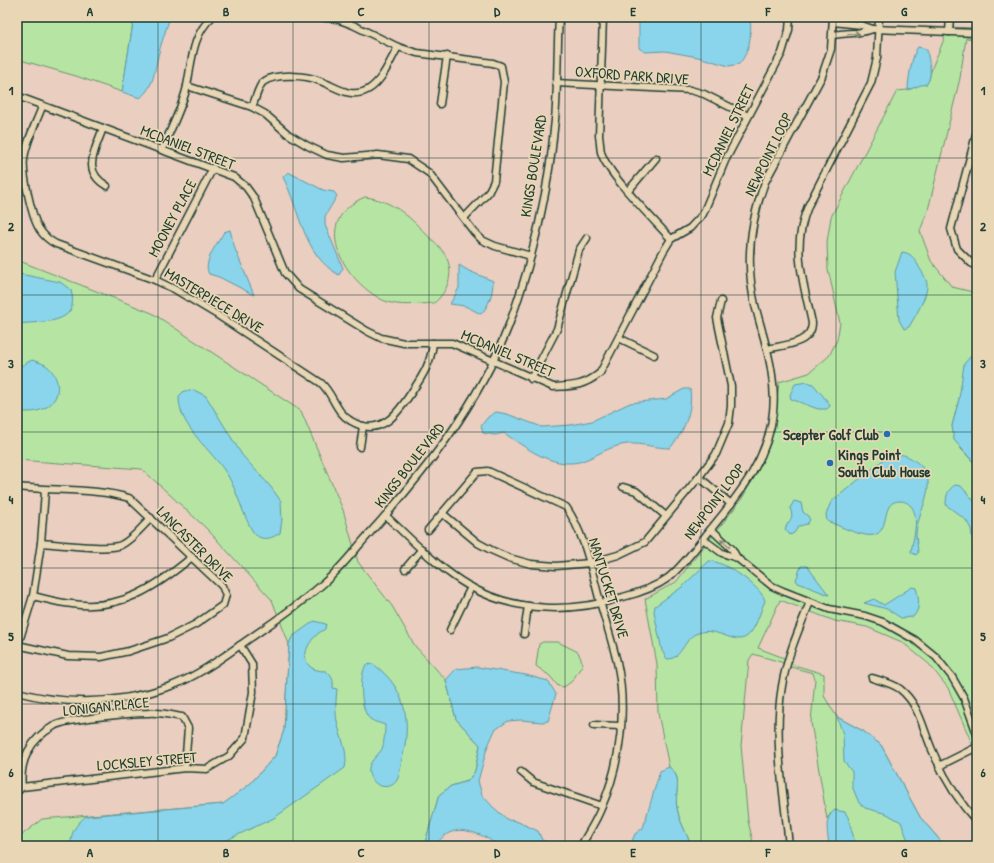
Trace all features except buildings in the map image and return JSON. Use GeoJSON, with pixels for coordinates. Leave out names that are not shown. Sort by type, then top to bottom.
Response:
{"type":"FeatureCollection","features":[{"type":"Feature","properties":{"kind":"street"},"geometry":{"type":"LineString","coordinates":[[162,150],[187,86],[195,44],[200,30],[212,17]]}},
{"type":"Feature","properties":{"kind":"street"},"geometry":{"type":"LineString","coordinates":[[320,17],[337,19],[353,25],[398,47],[417,53],[493,63],[502,66],[504,82],[494,182],[488,193],[464,218]]}},
{"type":"Feature","properties":{"kind":"street","name":"KINGS BOULEVARD"},"geometry":{"type":"LineString","coordinates":[[17,692],[53,700],[80,702],[127,699],[173,685],[199,672],[290,610],[326,581],[386,516],[445,443],[467,409],[508,327],[531,256],[548,172],[555,120],[559,17]]}},
{"type":"Feature","properties":{"kind":"street"},"geometry":{"type":"LineString","coordinates":[[603,17],[600,136],[601,152],[607,164],[628,191],[671,239]]}},
{"type":"Feature","properties":{"kind":"street","name":"MCDANIEL STREET"},"geometry":{"type":"LineString","coordinates":[[17,96],[42,107],[213,168],[234,177],[250,192],[285,273],[299,289],[377,336],[404,343],[452,343],[531,379],[553,387],[571,386],[589,382],[600,373],[662,252],[671,239],[690,228],[703,214],[725,161],[782,53],[789,30],[790,17]]}},
{"type":"Feature","properties":{"kind":"street"},"geometry":{"type":"LineString","coordinates":[[767,349],[801,340],[812,330],[812,322],[799,263],[798,241],[801,224],[808,206],[871,83],[877,58],[876,29],[879,17]]}},
{"type":"Feature","properties":{"kind":"street"},"geometry":{"type":"LineString","coordinates":[[949,32],[950,17]]}},
{"type":"Feature","properties":{"kind":"street"},"geometry":{"type":"LineString","coordinates":[[833,19],[876,29],[977,33]]}},
{"type":"Feature","properties":{"kind":"street","name":"NEWPOINT LOOP"},"geometry":{"type":"LineString","coordinates":[[386,516],[451,575],[470,587],[492,597],[528,606],[571,608],[601,604],[649,589],[666,579],[678,568],[703,539],[752,476],[769,432],[773,412],[773,377],[751,283],[749,261],[754,220],[765,182],[822,76],[831,49],[833,19]]}},
{"type":"Feature","properties":{"kind":"street"},"geometry":{"type":"LineString","coordinates":[[833,35],[841,33],[858,34],[876,29]]}},
{"type":"Feature","properties":{"kind":"street"},"geometry":{"type":"LineString","coordinates":[[252,107],[262,83],[274,77],[290,76],[319,80],[345,93],[356,94],[369,89],[383,74],[398,47]]}},
{"type":"Feature","properties":{"kind":"street"},"geometry":{"type":"LineString","coordinates":[[440,104],[447,56]]}},
{"type":"Feature","properties":{"kind":"street","name":"OXFORD PARK DRIVE"},"geometry":{"type":"LineString","coordinates":[[556,83],[690,90],[704,94],[748,116]]}},
{"type":"Feature","properties":{"kind":"street"},"geometry":{"type":"LineString","coordinates":[[187,86],[252,107],[265,114],[288,134],[327,155],[344,158],[378,155],[408,159],[429,172],[482,240],[531,256]]}},
{"type":"Feature","properties":{"kind":"street","name":"MASTERPIECE DRIVE"},"geometry":{"type":"LineString","coordinates":[[42,107],[25,153],[24,164],[33,213],[39,230],[51,241],[61,247],[155,280],[219,316],[317,380],[328,391],[341,415],[352,422],[363,426]]}},
{"type":"Feature","properties":{"kind":"street"},"geometry":{"type":"LineString","coordinates":[[103,128],[93,155],[92,166],[97,179],[108,186]]}},
{"type":"Feature","properties":{"kind":"street"},"geometry":{"type":"LineString","coordinates":[[977,131],[951,229],[957,249],[971,263],[977,266]]}},
{"type":"Feature","properties":{"kind":"street"},"geometry":{"type":"LineString","coordinates":[[628,191],[656,158]]}},
{"type":"Feature","properties":{"kind":"street","name":"MOONEY PLACE"},"geometry":{"type":"LineString","coordinates":[[155,280],[213,168]]}},
{"type":"Feature","properties":{"kind":"street"},"geometry":{"type":"LineString","coordinates":[[531,379],[557,329],[579,250],[587,238]]}},
{"type":"Feature","properties":{"kind":"street"},"geometry":{"type":"LineString","coordinates":[[442,513],[478,543],[509,558],[531,564],[556,566],[590,563],[618,555],[645,542],[699,477],[716,454],[729,423],[731,386],[717,318],[721,301]]}},
{"type":"Feature","properties":{"kind":"street"},"geometry":{"type":"LineString","coordinates":[[619,338],[654,355]]}},
{"type":"Feature","properties":{"kind":"street"},"geometry":{"type":"LineString","coordinates":[[360,447],[363,426],[383,424],[398,413],[429,365],[433,343]]}},
{"type":"Feature","properties":{"kind":"street","name":"NANTUCKET DRIVE"},"geometry":{"type":"LineString","coordinates":[[428,530],[477,472],[488,470],[566,507],[572,516],[590,563],[618,663],[621,701],[620,726],[613,774],[602,806],[581,846]]}},
{"type":"Feature","properties":{"kind":"street"},"geometry":{"type":"LineString","coordinates":[[699,477],[731,504]]}},
{"type":"Feature","properties":{"kind":"street","name":"LANCASTER DRIVE"},"geometry":{"type":"LineString","coordinates":[[17,487],[45,491],[115,493],[129,498],[222,586],[226,595],[223,605],[196,624],[168,638],[101,657],[68,656],[17,646]]}},
{"type":"Feature","properties":{"kind":"street"},"geometry":{"type":"LineString","coordinates":[[623,487],[636,491],[666,516]]}},
{"type":"Feature","properties":{"kind":"street"},"geometry":{"type":"LineString","coordinates":[[17,646],[33,596],[41,543],[45,491]]}},
{"type":"Feature","properties":{"kind":"street"},"geometry":{"type":"LineString","coordinates":[[41,543],[108,548],[120,546],[129,541],[151,518]]}},
{"type":"Feature","properties":{"kind":"street"},"geometry":{"type":"LineString","coordinates":[[711,529],[732,549],[737,558]]}},
{"type":"Feature","properties":{"kind":"street"},"geometry":{"type":"LineString","coordinates":[[703,539],[722,552],[737,558],[772,586],[834,611],[865,616],[883,622],[904,632],[923,645],[940,662],[955,682],[964,698],[977,734]]}},
{"type":"Feature","properties":{"kind":"street"},"geometry":{"type":"LineString","coordinates":[[405,568],[422,549]]}},
{"type":"Feature","properties":{"kind":"street"},"geometry":{"type":"LineString","coordinates":[[33,596],[72,604],[103,605],[135,597],[167,578],[192,557]]}},
{"type":"Feature","properties":{"kind":"street"},"geometry":{"type":"LineString","coordinates":[[450,630],[470,587]]}},
{"type":"Feature","properties":{"kind":"street"},"geometry":{"type":"LineString","coordinates":[[789,846],[780,745],[780,705],[788,659],[810,602]]}},
{"type":"Feature","properties":{"kind":"street"},"geometry":{"type":"LineString","coordinates":[[524,634],[528,606]]}},
{"type":"Feature","properties":{"kind":"street","name":"LOCKSLEY STREET"},"geometry":{"type":"LineString","coordinates":[[19,789],[186,768],[206,770],[229,756],[245,738],[254,692],[252,664],[240,645]]}},
{"type":"Feature","properties":{"kind":"street"},"geometry":{"type":"LineString","coordinates":[[872,678],[890,683],[900,690],[917,710],[939,766],[958,800],[977,822]]}},
{"type":"Feature","properties":{"kind":"street","name":"LONIGAN PLACE"},"geometry":{"type":"LineString","coordinates":[[19,789],[20,774],[26,753],[34,742],[54,725],[75,720],[149,712],[182,717],[188,728],[186,768]]}},
{"type":"Feature","properties":{"kind":"street"},"geometry":{"type":"LineString","coordinates":[[594,725],[620,726]]}},
{"type":"Feature","properties":{"kind":"street"},"geometry":{"type":"LineString","coordinates":[[939,766],[977,747]]}},
{"type":"Feature","properties":{"kind":"street"},"geometry":{"type":"LineString","coordinates":[[521,772],[533,782],[602,806]]}},
{"type":"Feature","properties":{"kind":"green space"},"geometry":{"type":"Polygon","coordinates":[[[17,17],[134,17],[122,92],[76,76],[17,59],[17,17]]]}},
{"type":"Feature","properties":{"kind":"green space","name":"Scepter Golf Club"},"geometry":{"type":"Polygon","coordinates":[[[947,27],[977,28],[977,39],[966,38],[960,78],[928,210],[920,231],[931,261],[952,287],[977,293],[977,353],[970,357],[952,426],[961,449],[977,466],[977,755],[948,688],[929,664],[902,642],[867,627],[835,621],[780,600],[758,648],[784,658],[794,665],[824,674],[824,696],[837,717],[863,731],[881,745],[920,817],[945,846],[856,846],[853,839],[831,813],[827,819],[811,722],[815,679],[813,673],[753,654],[749,660],[741,746],[748,821],[754,846],[691,846],[678,813],[676,802],[678,786],[676,776],[674,771],[669,767],[658,713],[657,664],[645,599],[676,582],[741,500],[760,467],[768,445],[775,418],[779,382],[809,373],[829,356],[837,340],[840,323],[828,269],[827,242],[831,217],[897,91],[908,90],[929,80],[947,27]]]}},
{"type":"Feature","properties":{"kind":"green space"},"geometry":{"type":"Polygon","coordinates":[[[365,197],[383,201],[406,215],[441,249],[447,259],[450,272],[444,292],[434,303],[406,305],[385,301],[366,289],[353,277],[344,263],[338,248],[336,234],[339,220],[348,207],[365,197]]]}},
{"type":"Feature","properties":{"kind":"green space"},"geometry":{"type":"Polygon","coordinates":[[[17,260],[152,313],[301,411],[343,510],[358,562],[392,606],[415,646],[446,680],[456,719],[480,745],[475,771],[468,781],[451,786],[439,795],[424,846],[17,846],[17,839],[42,819],[224,804],[250,784],[275,756],[284,730],[289,644],[272,600],[207,529],[142,469],[17,460],[17,260]]]}},
{"type":"Feature","properties":{"kind":"green space"},"geometry":{"type":"Polygon","coordinates":[[[543,642],[558,642],[578,652],[583,664],[572,681],[564,687],[558,686],[550,676],[536,666],[539,644],[543,642]]]}},
{"type":"Feature","properties":{"kind":"water"},"geometry":{"type":"Polygon","coordinates":[[[134,17],[170,17],[159,51],[153,79],[148,89],[140,98],[122,92],[134,17]]]}},
{"type":"Feature","properties":{"kind":"water"},"geometry":{"type":"Polygon","coordinates":[[[639,17],[750,17],[751,29],[748,48],[739,64],[729,66],[698,57],[665,51],[645,52],[639,48],[639,17]]]}},
{"type":"Feature","properties":{"kind":"water"},"geometry":{"type":"Polygon","coordinates":[[[918,47],[927,49],[930,67],[929,80],[927,84],[908,90],[912,61],[918,47]]]}},
{"type":"Feature","properties":{"kind":"water"},"geometry":{"type":"Polygon","coordinates":[[[288,172],[323,190],[334,192],[337,196],[325,216],[325,225],[343,268],[339,275],[317,256],[310,244],[283,177],[288,172]]]}},
{"type":"Feature","properties":{"kind":"water"},"geometry":{"type":"Polygon","coordinates":[[[230,230],[235,249],[254,295],[219,277],[209,274],[207,269],[209,258],[224,232],[230,230]]]}},
{"type":"Feature","properties":{"kind":"water"},"geometry":{"type":"Polygon","coordinates":[[[902,252],[908,253],[914,258],[927,282],[927,290],[920,307],[909,327],[904,329],[899,320],[895,272],[902,252]]]}},
{"type":"Feature","properties":{"kind":"water"},"geometry":{"type":"Polygon","coordinates":[[[459,265],[493,281],[490,299],[481,314],[465,306],[450,304],[459,288],[459,265]]]}},
{"type":"Feature","properties":{"kind":"water"},"geometry":{"type":"Polygon","coordinates":[[[20,274],[60,282],[71,290],[73,302],[70,310],[65,316],[57,319],[17,324],[17,275],[20,274]]]}},
{"type":"Feature","properties":{"kind":"water"},"geometry":{"type":"Polygon","coordinates":[[[977,353],[977,466],[954,440],[952,426],[959,399],[964,364],[970,357],[977,353]]]}},
{"type":"Feature","properties":{"kind":"water"},"geometry":{"type":"Polygon","coordinates":[[[32,360],[42,363],[52,371],[56,378],[57,391],[56,397],[47,407],[37,411],[25,412],[17,406],[17,368],[32,360]]]}},
{"type":"Feature","properties":{"kind":"water"},"geometry":{"type":"Polygon","coordinates":[[[807,382],[813,384],[829,403],[830,406],[827,409],[818,409],[791,399],[790,395],[795,384],[807,382]]]}},
{"type":"Feature","properties":{"kind":"water"},"geometry":{"type":"Polygon","coordinates":[[[684,389],[690,389],[691,397],[689,413],[683,428],[670,448],[627,444],[614,447],[579,462],[558,462],[539,455],[504,433],[495,435],[483,433],[481,426],[488,417],[496,412],[507,414],[542,427],[570,425],[592,421],[630,403],[666,399],[684,389]]]}},
{"type":"Feature","properties":{"kind":"water"},"geometry":{"type":"Polygon","coordinates":[[[194,390],[206,396],[242,455],[270,486],[281,501],[282,520],[280,533],[277,535],[270,538],[263,538],[259,537],[253,532],[222,466],[190,429],[180,408],[179,396],[184,391],[194,390]]]}},
{"type":"Feature","properties":{"kind":"water"},"geometry":{"type":"Polygon","coordinates":[[[895,454],[911,458],[920,465],[926,472],[928,481],[926,498],[917,526],[916,535],[918,553],[916,555],[911,552],[915,528],[915,516],[914,511],[908,503],[900,501],[894,502],[890,505],[881,530],[877,534],[859,534],[827,521],[826,514],[831,502],[884,459],[895,454]]]}},
{"type":"Feature","properties":{"kind":"water"},"geometry":{"type":"Polygon","coordinates":[[[955,485],[961,486],[977,504],[977,583],[971,563],[973,545],[971,529],[966,520],[946,505],[946,499],[950,489],[955,485]]]}},
{"type":"Feature","properties":{"kind":"water"},"geometry":{"type":"Polygon","coordinates":[[[794,501],[801,503],[803,512],[810,520],[807,524],[799,526],[794,533],[790,535],[785,529],[792,515],[790,508],[794,501]]]}},
{"type":"Feature","properties":{"kind":"water"},"geometry":{"type":"Polygon","coordinates":[[[709,561],[723,565],[742,576],[763,596],[765,601],[757,620],[749,634],[741,639],[705,631],[693,635],[676,656],[667,659],[662,651],[654,612],[655,606],[682,587],[709,561]]]}},
{"type":"Feature","properties":{"kind":"water"},"geometry":{"type":"Polygon","coordinates":[[[801,566],[807,566],[829,595],[798,583],[796,580],[801,566]]]}},
{"type":"Feature","properties":{"kind":"water"},"geometry":{"type":"Polygon","coordinates":[[[912,587],[916,588],[919,603],[916,614],[913,617],[901,618],[887,609],[864,603],[874,599],[884,605],[912,587]]]}},
{"type":"Feature","properties":{"kind":"water"},"geometry":{"type":"Polygon","coordinates":[[[314,621],[326,624],[325,629],[312,640],[306,654],[306,661],[309,666],[316,670],[326,671],[333,680],[333,688],[337,689],[336,717],[345,750],[345,768],[274,818],[214,846],[71,846],[74,829],[86,816],[223,804],[250,784],[275,756],[284,730],[289,644],[292,637],[314,621]]]}},
{"type":"Feature","properties":{"kind":"water"},"geometry":{"type":"Polygon","coordinates":[[[373,664],[393,683],[404,706],[406,719],[405,745],[399,775],[394,784],[385,787],[373,781],[369,773],[369,766],[383,747],[385,727],[385,725],[370,719],[364,709],[362,701],[362,677],[364,670],[366,665],[373,664]]]}},
{"type":"Feature","properties":{"kind":"water"},"geometry":{"type":"Polygon","coordinates":[[[477,667],[526,675],[548,681],[556,694],[548,721],[508,721],[495,730],[487,748],[478,781],[482,795],[508,820],[516,821],[538,831],[542,840],[556,846],[497,846],[489,839],[471,832],[460,830],[446,835],[435,846],[424,846],[439,795],[451,786],[468,781],[475,771],[480,745],[456,719],[446,680],[456,669],[477,667]]]}},
{"type":"Feature","properties":{"kind":"water"},"geometry":{"type":"Polygon","coordinates":[[[837,717],[863,731],[881,745],[920,817],[945,846],[910,846],[901,822],[887,814],[865,808],[859,803],[852,786],[852,772],[844,761],[843,734],[837,717]]]}},
{"type":"Feature","properties":{"kind":"water"},"geometry":{"type":"Polygon","coordinates":[[[669,767],[674,771],[676,776],[678,786],[676,802],[678,813],[691,846],[630,846],[635,834],[643,828],[660,771],[669,767]]]}},
{"type":"Feature","properties":{"kind":"water"},"geometry":{"type":"Polygon","coordinates":[[[835,810],[845,812],[848,817],[856,846],[829,846],[827,826],[831,813],[835,810]]]}},
{"type":"Feature","properties":{"kind":"place","name":"Scepter Golf Club"},"geometry":{"type":"Point","coordinates":[887,434]}},
{"type":"Feature","properties":{"kind":"place","name":"Kings Point South Club House"},"geometry":{"type":"Point","coordinates":[830,463]}}]}
